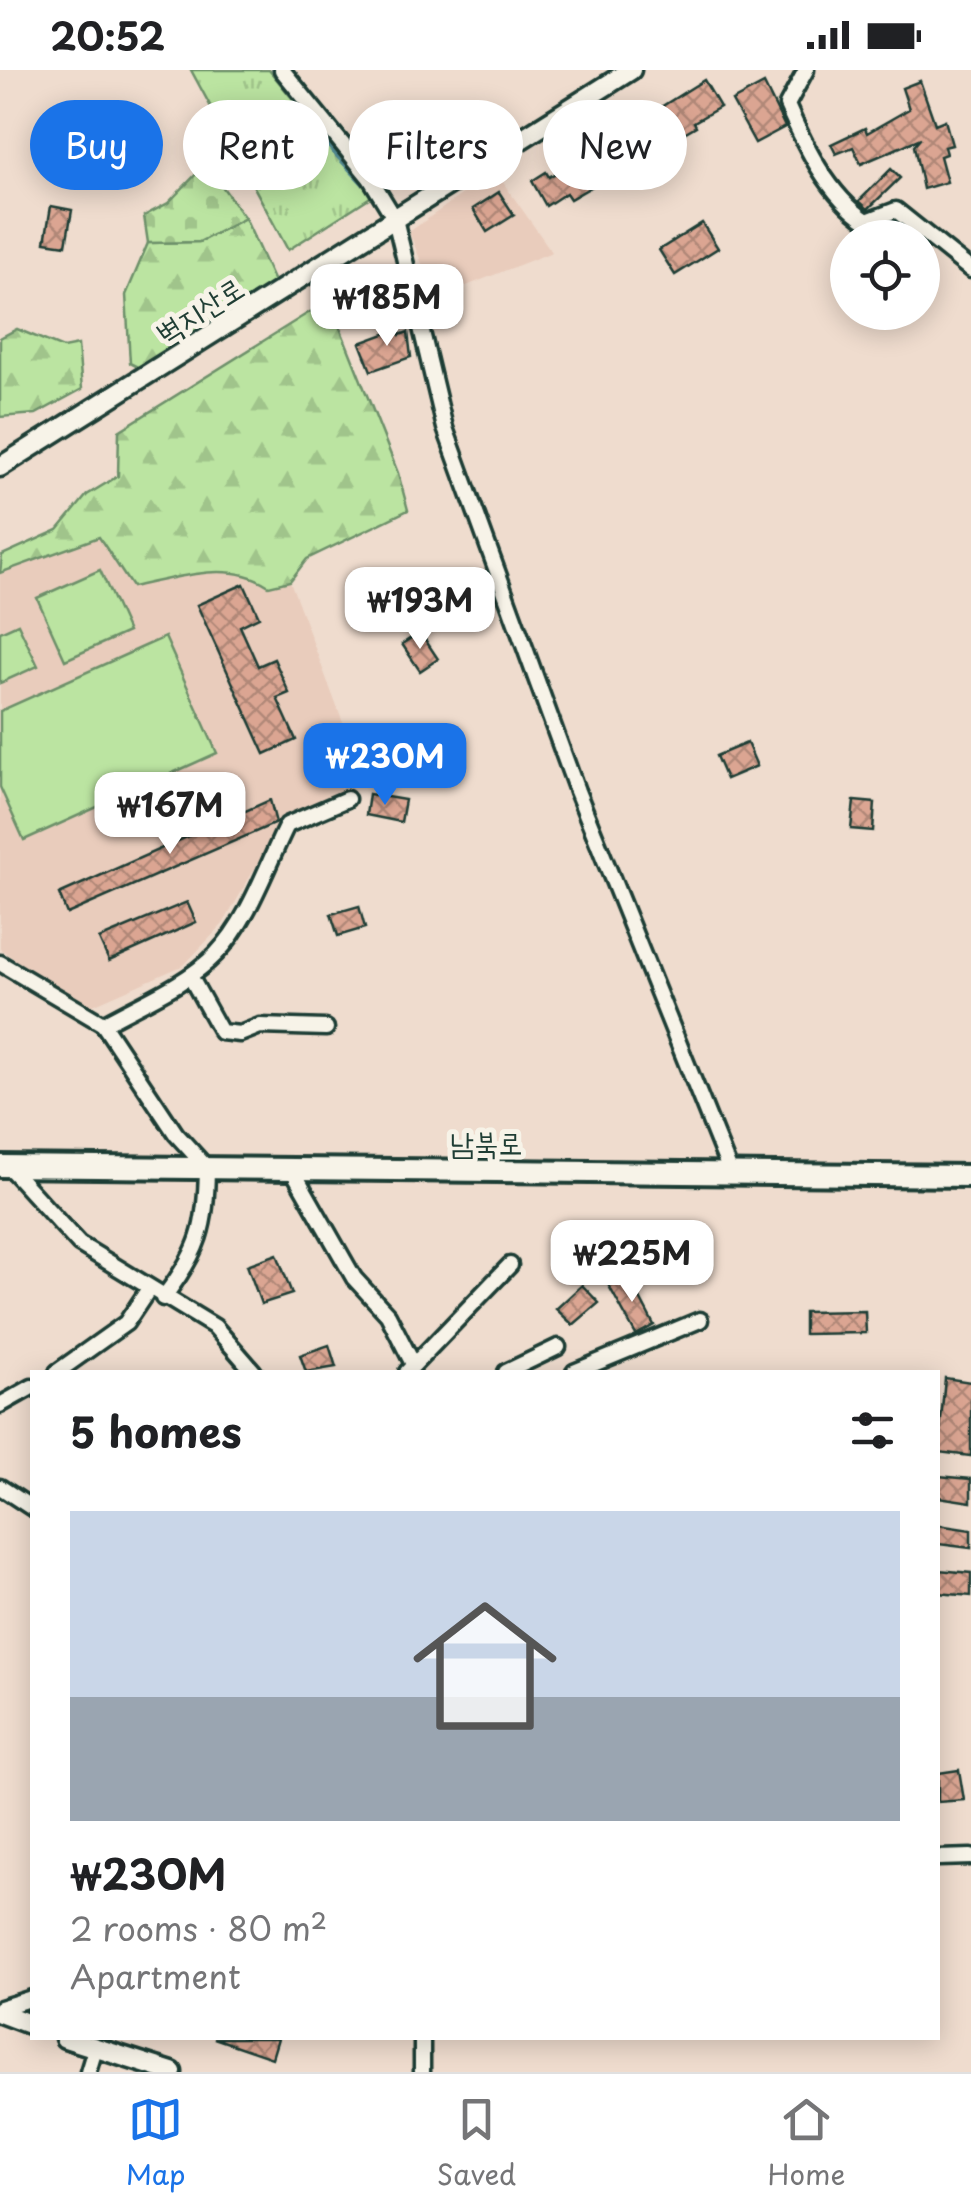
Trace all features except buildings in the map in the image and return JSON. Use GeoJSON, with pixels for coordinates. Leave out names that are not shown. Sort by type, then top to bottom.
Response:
{"type":"FeatureCollection","features":[{"type":"Feature","properties":{"kind":"main road","name":"남북로"},"geometry":{"type":"LineString","coordinates":[[4,1166],[971,1176]]}},
{"type":"Feature","properties":{"kind":"street"},"geometry":{"type":"LineString","coordinates":[[282,70],[370,178],[394,219],[445,428],[577,791],[730,1171]]}},
{"type":"Feature","properties":{"kind":"street","name":"벽지산로"},"geometry":{"type":"LineString","coordinates":[[0,467],[630,70]]}},
{"type":"Feature","properties":{"kind":"street"},"geometry":{"type":"LineString","coordinates":[[806,70],[787,105],[806,148],[851,210],[867,221],[896,210],[971,270]]}},
{"type":"Feature","properties":{"kind":"street"},"geometry":{"type":"LineString","coordinates":[[103,1024],[190,976],[216,954],[237,928],[287,825],[347,799]]}},
{"type":"Feature","properties":{"kind":"street"},"geometry":{"type":"LineString","coordinates":[[0,963],[103,1024],[176,1134],[207,1168],[206,1223],[184,1271],[163,1298]]}},
{"type":"Feature","properties":{"kind":"street"},"geometry":{"type":"LineString","coordinates":[[190,976],[221,1032],[240,1034],[260,1026],[326,1028]]}},
{"type":"Feature","properties":{"kind":"street"},"geometry":{"type":"LineString","coordinates":[[4,1166],[79,1244],[148,1290],[215,1327],[252,1370]]}},
{"type":"Feature","properties":{"kind":"street"},"geometry":{"type":"LineString","coordinates":[[293,1171],[354,1278],[388,1315],[410,1368],[510,1265]]}},
{"type":"Feature","properties":{"kind":"street"},"geometry":{"type":"LineString","coordinates":[[61,1370],[126,1322],[148,1290]]}},
{"type":"Feature","properties":{"kind":"street"},"geometry":{"type":"LineString","coordinates":[[579,1370],[700,1320]]}},
{"type":"Feature","properties":{"kind":"street"},"geometry":{"type":"LineString","coordinates":[[510,1370],[558,1347]]}},
{"type":"Feature","properties":{"kind":"street"},"geometry":{"type":"LineString","coordinates":[[0,1405],[30,1387]]}},
{"type":"Feature","properties":{"kind":"street"},"geometry":{"type":"LineString","coordinates":[[0,1486],[30,1507]]}},
{"type":"Feature","properties":{"kind":"street"},"geometry":{"type":"LineString","coordinates":[[940,1858],[971,1857]]}},
{"type":"Feature","properties":{"kind":"street"},"geometry":{"type":"LineString","coordinates":[[0,2011],[30,1999]]}},
{"type":"Feature","properties":{"kind":"street"},"geometry":{"type":"LineString","coordinates":[[0,2011],[30,2025]]}},
{"type":"Feature","properties":{"kind":"street"},"geometry":{"type":"LineString","coordinates":[[70,2040],[172,2072]]}},
{"type":"Feature","properties":{"kind":"street"},"geometry":{"type":"LineString","coordinates":[[422,2040],[422,2072]]}},
{"type":"Feature","properties":{"kind":"street"},"geometry":{"type":"LineString","coordinates":[[88,2072],[95,2049]]}},
{"type":"Feature","properties":{"kind":"shaded area"},"geometry":{"type":"Polygon","coordinates":[[[468,190],[508,190],[552,252],[436,298],[409,232],[468,190]]]}},
{"type":"Feature","properties":{"kind":"shaded area"},"geometry":{"type":"Polygon","coordinates":[[[100,536],[132,587],[204,573],[249,573],[269,586],[290,581],[343,723],[340,793],[282,821],[223,924],[184,965],[93,1005],[79,1005],[0,949],[0,573],[100,536]]]}},
{"type":"Feature","properties":{"kind":"green space"},"geometry":{"type":"Polygon","coordinates":[[[191,70],[269,70],[294,100],[207,100],[191,70]]]}},
{"type":"Feature","properties":{"kind":"green space"},"geometry":{"type":"Polygon","coordinates":[[[329,143],[349,168],[349,190],[367,190],[372,196],[288,250],[256,190],[329,190],[329,143]]]}},
{"type":"Feature","properties":{"kind":"green space"},"geometry":{"type":"Polygon","coordinates":[[[183,188],[225,190],[245,218],[199,242],[148,243],[144,216],[168,203],[183,188]]]}},
{"type":"Feature","properties":{"kind":"green space"},"geometry":{"type":"Polygon","coordinates":[[[245,218],[275,284],[138,367],[130,363],[126,295],[148,243],[199,242],[245,218]]]}},
{"type":"Feature","properties":{"kind":"green space"},"geometry":{"type":"Polygon","coordinates":[[[329,300],[398,473],[408,510],[307,559],[290,581],[269,586],[237,573],[220,572],[132,587],[99,537],[0,573],[2,555],[58,530],[87,495],[118,476],[119,431],[329,300]]]}},
{"type":"Feature","properties":{"kind":"green space"},"geometry":{"type":"Polygon","coordinates":[[[17,329],[63,348],[78,345],[82,389],[36,414],[0,417],[0,338],[17,329]]]}},
{"type":"Feature","properties":{"kind":"green space"},"geometry":{"type":"Polygon","coordinates":[[[100,570],[128,632],[65,660],[37,598],[100,570]]]}},
{"type":"Feature","properties":{"kind":"green space"},"geometry":{"type":"Polygon","coordinates":[[[18,624],[38,666],[0,683],[0,632],[18,624]]]}},
{"type":"Feature","properties":{"kind":"green space"},"geometry":{"type":"Polygon","coordinates":[[[165,637],[217,753],[24,840],[0,787],[0,711],[165,637]]]}},
{"type":"Feature","properties":{"kind":"waterway"},"geometry":{"type":"LineString","coordinates":[[274,70],[349,168]]}}]}
